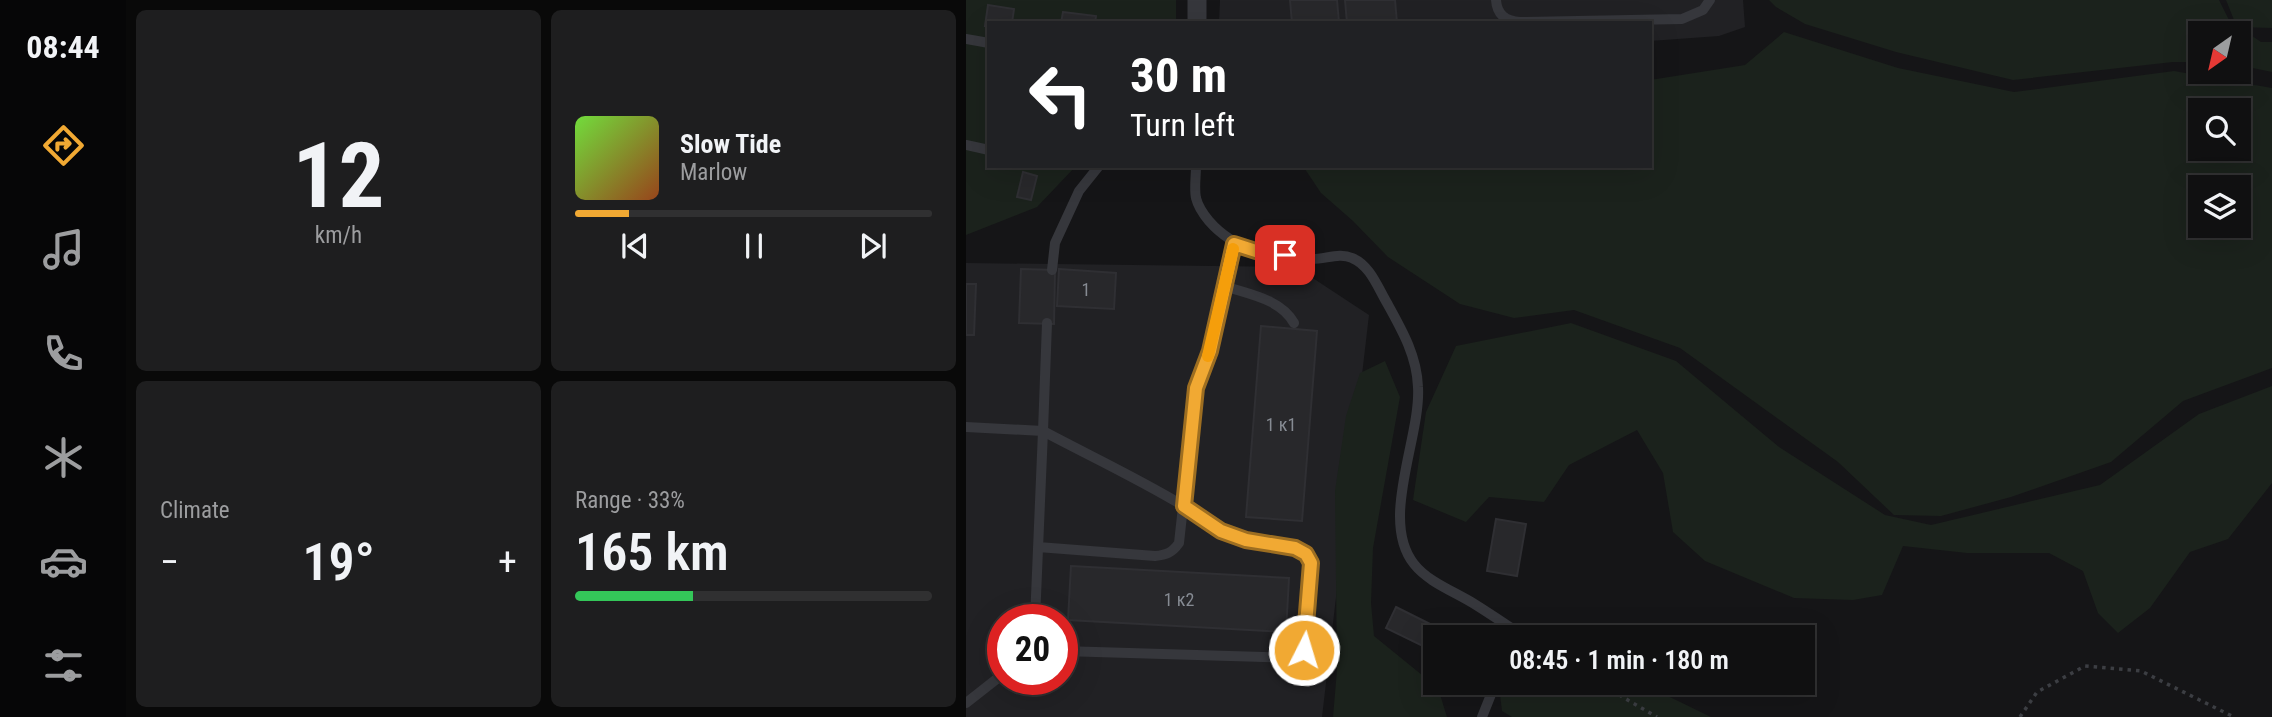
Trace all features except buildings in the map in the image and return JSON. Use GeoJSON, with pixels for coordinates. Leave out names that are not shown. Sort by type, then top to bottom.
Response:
{"type":"FeatureCollection","features":[{"type":"Feature","properties":{"kind":"street"},"geometry":{"type":"LineString","coordinates":[[1197,0],[1197,21]]}},
{"type":"Feature","properties":{"kind":"lane"},"geometry":{"type":"LineString","coordinates":[[1496,0],[1499,13],[1508,21]]}},
{"type":"Feature","properties":{"kind":"lane"},"geometry":{"type":"LineString","coordinates":[[1574,21],[1682,19],[1703,10],[1710,0]]}},
{"type":"Feature","properties":{"kind":"lane"},"geometry":{"type":"LineString","coordinates":[[966,38],[987,43]]}},
{"type":"Feature","properties":{"kind":"lane"},"geometry":{"type":"LineString","coordinates":[[966,145],[987,150]]}},
{"type":"Feature","properties":{"kind":"lane"},"geometry":{"type":"LineString","coordinates":[[1052,270],[1055,243],[1079,191],[1097,168]]}},
{"type":"Feature","properties":{"kind":"lane"},"geometry":{"type":"LineString","coordinates":[[1196,168],[1196,198],[1205,216],[1218,232],[1234,244],[1262,253],[1312,259],[1342,255],[1351,257],[1367,268],[1405,335],[1415,362],[1419,389],[1401,505],[1401,533],[1406,552],[1414,565],[1426,576],[1506,625]]}},
{"type":"Feature","properties":{"kind":"lane"},"geometry":{"type":"LineString","coordinates":[[1038,547],[1165,555],[1179,543],[1196,388],[1210,351],[1234,244]]}},
{"type":"Feature","properties":{"kind":"lane"},"geometry":{"type":"LineString","coordinates":[[1224,286],[1273,303],[1287,311],[1294,323]]}},
{"type":"Feature","properties":{"kind":"lane"},"geometry":{"type":"LineString","coordinates":[[1036,604],[1047,323]]}},
{"type":"Feature","properties":{"kind":"lane"},"geometry":{"type":"LineString","coordinates":[[966,427],[1044,431],[1184,506],[1221,531],[1246,540],[1295,548],[1306,554],[1311,563],[1304,650],[1300,656],[1288,659],[1078,652]]}},
{"type":"Feature","properties":{"kind":"lane"},"geometry":{"type":"LineString","coordinates":[[966,703],[987,687]]}},
{"type":"Feature","properties":{"kind":"lane"},"geometry":{"type":"LineString","coordinates":[[1482,717],[1491,695]]}},
{"type":"Feature","properties":{"kind":"path"},"geometry":{"type":"LineString","coordinates":[[2020,717],[2037,692],[2085,666],[2141,671],[2234,717]]}},
{"type":"Feature","properties":{"kind":"path"},"geometry":{"type":"LineString","coordinates":[[1619,695],[1657,717]]}},
{"type":"Feature","properties":{"kind":"shaded area"},"geometry":{"type":"Polygon","coordinates":[[[966,0],[1176,0],[1176,21],[987,21],[987,168],[1074,168],[1037,207],[966,235],[966,0]]]}},
{"type":"Feature","properties":{"kind":"shaded area"},"geometry":{"type":"Polygon","coordinates":[[[1220,0],[1743,0],[1745,27],[1719,36],[1652,41],[1652,21],[1219,21],[1220,0]]]}},
{"type":"Feature","properties":{"kind":"shaded area"},"geometry":{"type":"Polygon","coordinates":[[[1769,0],[2219,0],[2230,21],[2188,21],[2188,62],[2013,80],[1896,52],[1805,24],[1769,0]]]}},
{"type":"Feature","properties":{"kind":"shaded area"},"geometry":{"type":"Polygon","coordinates":[[[2226,0],[2272,0],[2272,28],[2251,27],[2251,21],[2234,21],[2226,0]]]}},
{"type":"Feature","properties":{"kind":"shaded area"},"geometry":{"type":"Polygon","coordinates":[[[1784,32],[1898,68],[2014,92],[2174,71],[2188,73],[2188,84],[2249,84],[2272,88],[2272,368],[2183,401],[2111,462],[2011,497],[1941,516],[1894,515],[1838,462],[1680,348],[1574,310],[1514,318],[1460,304],[1388,257],[1321,193],[1304,168],[1652,168],[1652,80],[1745,65],[1784,32]]]}},
{"type":"Feature","properties":{"kind":"shaded area"},"geometry":{"type":"Polygon","coordinates":[[[2251,35],[2261,42],[2272,42],[2272,72],[2251,68],[2251,35]]]}},
{"type":"Feature","properties":{"kind":"shaded area"},"geometry":{"type":"Polygon","coordinates":[[[966,263],[1296,267],[1369,315],[1322,717],[966,717],[966,263]]]}},
{"type":"Feature","properties":{"kind":"shaded area"},"geometry":{"type":"Polygon","coordinates":[[[1571,323],[1676,361],[1779,447],[1885,515],[1931,525],[2100,485],[2199,414],[2272,386],[2272,483],[2228,539],[2190,552],[2150,608],[2118,633],[2098,613],[2083,571],[2049,553],[1967,553],[1903,546],[1882,595],[1853,600],[1794,598],[1705,561],[1673,532],[1663,473],[1637,430],[1569,465],[1544,502],[1489,497],[1466,522],[1413,500],[1426,412],[1456,346],[1571,323]]]}},
{"type":"Feature","properties":{"kind":"shaded area"},"geometry":{"type":"Polygon","coordinates":[[[1385,361],[1400,397],[1373,548],[1371,603],[1374,636],[1423,676],[1423,695],[1440,695],[1447,717],[1333,717],[1337,670],[1335,491],[1346,416],[1360,373],[1385,361]]]}},
{"type":"Feature","properties":{"kind":"shaded area"},"geometry":{"type":"Polygon","coordinates":[[[1500,695],[1666,695],[1711,717],[1512,717],[1502,711],[1500,695]]]}},
{"type":"Feature","properties":{"kind":"slow traffic"},"geometry":{"type":"LineString","coordinates":[[1208,356],[1233,249]]}},
{"type":"Feature","properties":{"kind":"route"},"geometry":{"type":"LineString","coordinates":[[1285,255],[1262,253],[1234,244],[1210,351],[1196,388],[1184,506],[1221,531],[1246,540],[1295,548],[1310,558],[1304,650]]}}]}
